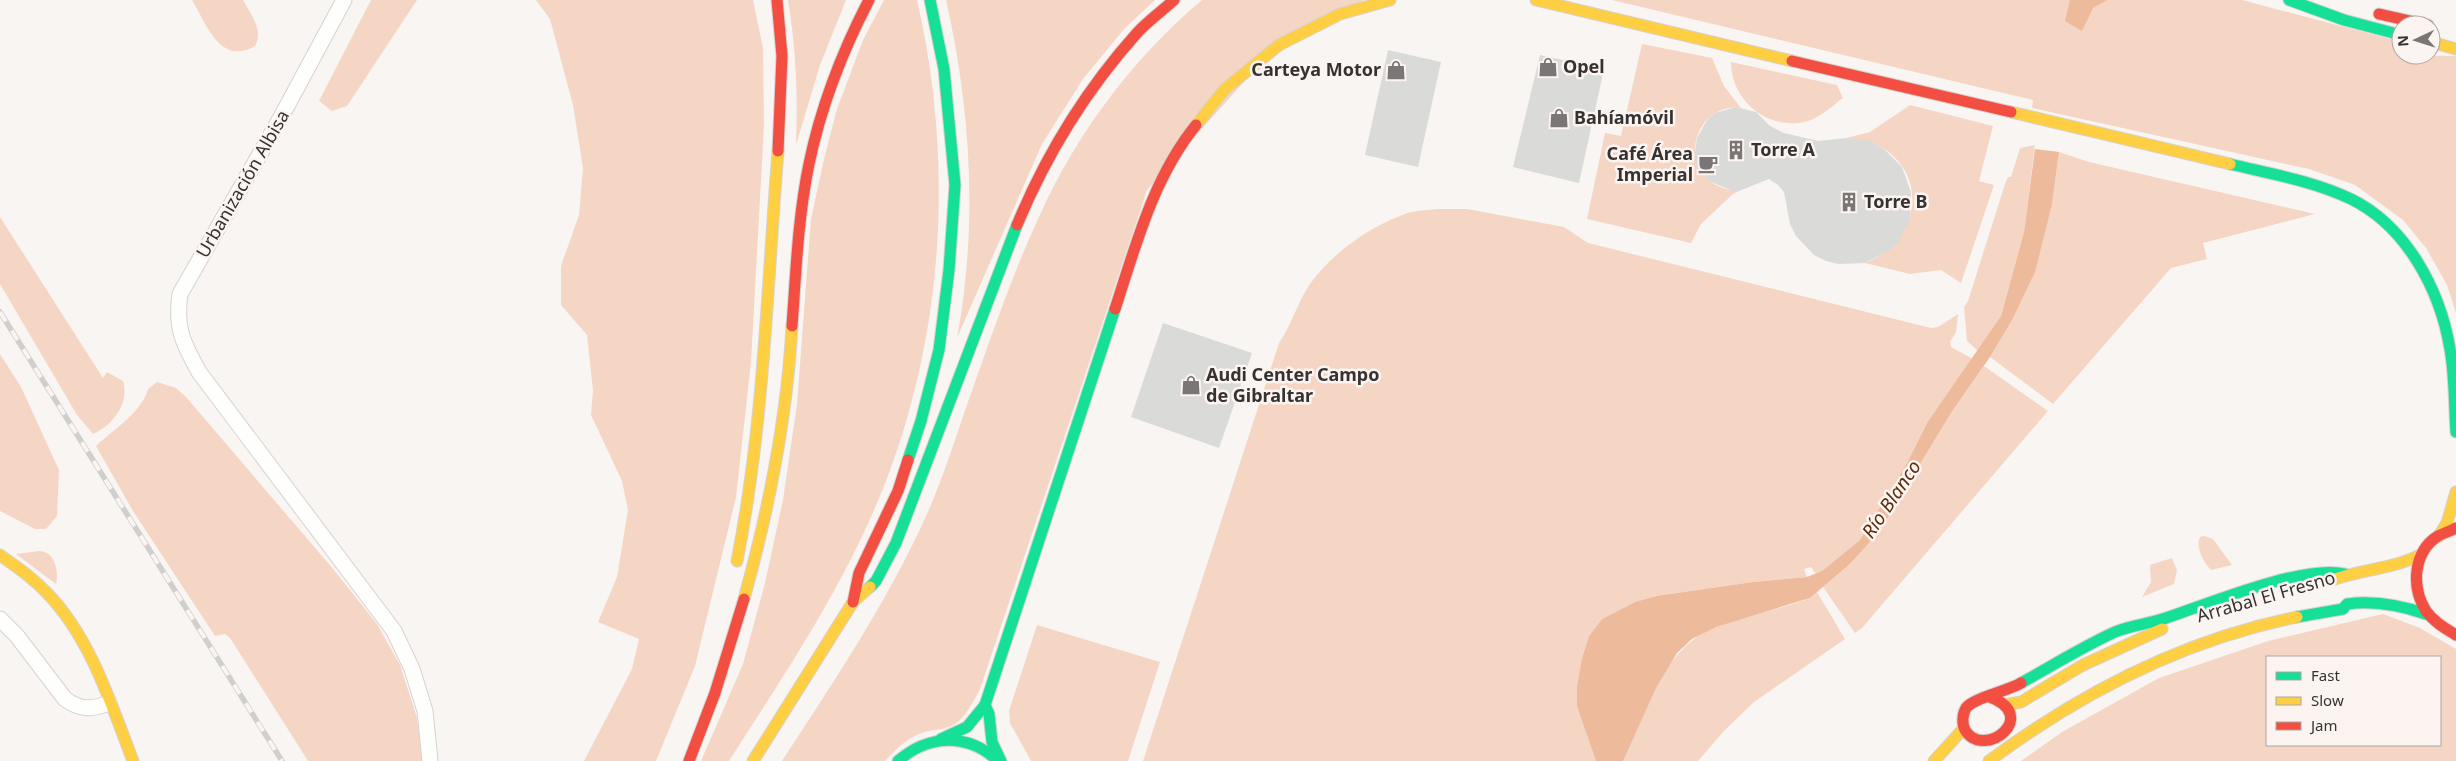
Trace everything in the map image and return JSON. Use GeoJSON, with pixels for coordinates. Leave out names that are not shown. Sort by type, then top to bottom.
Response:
{"type":"FeatureCollection","features":[{"type":"Feature","properties":{"kind":"main road"},"geometry":{"type":"LineString","coordinates":[[735,570],[758,439],[765,348],[782,82],[780,23],[777,0]]}},
{"type":"Feature","properties":{"kind":"main road"},"geometry":{"type":"LineString","coordinates":[[689,761],[718,687],[771,499],[785,410],[800,219],[820,115],[838,67],[869,0]]}},
{"type":"Feature","properties":{"kind":"main road"},"geometry":{"type":"LineString","coordinates":[[853,602],[859,574],[898,491],[921,420],[939,350],[949,270],[956,185],[944,69],[930,0]]}},
{"type":"Feature","properties":{"kind":"main road"},"geometry":{"type":"LineString","coordinates":[[753,761],[853,602],[876,580],[896,542],[1004,254],[1032,188],[1063,132],[1100,78],[1138,32],[1174,0]]}},
{"type":"Feature","properties":{"kind":"main road"},"geometry":{"type":"LineString","coordinates":[[898,761],[914,748],[941,740],[962,730],[969,724],[977,710],[985,705],[1149,205],[1181,143],[1225,89],[1278,45],[1340,14],[1390,0]]}},
{"type":"Feature","properties":{"kind":"main road"},"geometry":{"type":"LineString","coordinates":[[1536,0],[2308,183],[2364,206],[2386,223],[2408,249],[2430,282],[2442,311],[2450,349],[2456,432]]}},
{"type":"Feature","properties":{"kind":"main road"},"geometry":{"type":"LineString","coordinates":[[2289,0],[2344,20],[2391,32]]}},
{"type":"Feature","properties":{"kind":"main road"},"geometry":{"type":"LineString","coordinates":[[2315,0],[2334,4]]}},
{"type":"Feature","properties":{"kind":"main road"},"geometry":{"type":"LineString","coordinates":[[2371,12],[2391,17]]}},
{"type":"Feature","properties":{"kind":"main road"},"geometry":{"type":"LineString","coordinates":[[2441,45],[2456,49]]}},
{"type":"Feature","properties":{"kind":"main road"},"geometry":{"type":"LineString","coordinates":[[2345,574],[2408,564],[2422,554],[2439,536],[2447,523],[2456,492]]}},
{"type":"Feature","properties":{"kind":"main road"},"geometry":{"type":"LineString","coordinates":[[2439,536],[2456,528]]}},
{"type":"Feature","properties":{"kind":"main road"},"geometry":{"type":"LineString","coordinates":[[2422,554],[2416,578],[2420,603],[2426,614],[2435,623],[2456,635]]}},
{"type":"Feature","properties":{"kind":"main road"},"geometry":{"type":"LineString","coordinates":[[0,555],[32,575],[62,609],[82,640],[133,761]]}},
{"type":"Feature","properties":{"kind":"main road","name":"Arrabal El Fresno"},"geometry":{"type":"LineString","coordinates":[[1964,728],[1962,718],[1966,707],[1979,698],[1990,697],[2010,690],[2061,658],[2124,628],[2161,620],[2221,598],[2296,578],[2330,571],[2345,574]]}},
{"type":"Feature","properties":{"kind":"main road","name":"Arrabal El Fresno"},"geometry":{"type":"LineString","coordinates":[[2005,705],[2021,702],[2083,665],[2187,619],[2254,597],[2331,580],[2345,574]]}},
{"type":"Feature","properties":{"kind":"main road"},"geometry":{"type":"LineString","coordinates":[[2010,727],[2035,719],[2097,681],[2170,645],[2269,613],[2342,599],[2347,604],[2370,600],[2392,602],[2426,614]]}},
{"type":"Feature","properties":{"kind":"main road","name":"Arrabal El Fresno"},"geometry":{"type":"LineString","coordinates":[[1989,761],[2087,695],[2140,669],[2205,642],[2301,616],[2344,609],[2347,604]]}},
{"type":"Feature","properties":{"kind":"main road"},"geometry":{"type":"LineString","coordinates":[[1977,761],[1993,744],[2005,738],[2010,727],[2010,714],[2005,705],[1990,697]]}},
{"type":"Feature","properties":{"kind":"main road"},"geometry":{"type":"LineString","coordinates":[[985,705],[989,714],[992,742],[1000,761]]}},
{"type":"Feature","properties":{"kind":"main road"},"geometry":{"type":"LineString","coordinates":[[1934,761],[1964,728],[1969,736],[1978,744],[1993,744]]}},
{"type":"Feature","properties":{"kind":"main road"},"geometry":{"type":"LineString","coordinates":[[941,740],[970,743],[983,749],[1000,761]]}},
{"type":"Feature","properties":{"kind":"street","name":"Urbanización Albisa"},"geometry":{"type":"LineString","coordinates":[[344,0],[280,119],[180,294],[177,315],[179,330],[199,372],[394,631],[412,669],[425,711],[430,761]]}},
{"type":"Feature","properties":{"kind":"street"},"geometry":{"type":"LineString","coordinates":[[0,619],[17,636],[65,699],[75,707],[86,709],[109,703]]}},
{"type":"Feature","properties":{"kind":"shaded area"},"geometry":{"type":"Polygon","coordinates":[[[192,0],[243,0],[257,28],[258,34],[255,46],[243,51],[232,51],[224,47],[209,31],[192,0]]]}},
{"type":"Feature","properties":{"kind":"shaded area"},"geometry":{"type":"Polygon","coordinates":[[[371,0],[417,0],[347,106],[332,111],[319,101],[371,0]]]}},
{"type":"Feature","properties":{"kind":"shaded area"},"geometry":{"type":"Polygon","coordinates":[[[536,0],[753,0],[763,48],[764,125],[751,362],[736,497],[695,666],[656,761],[584,761],[632,669],[639,639],[598,622],[617,577],[628,510],[622,481],[591,415],[593,390],[587,335],[561,305],[561,266],[579,215],[583,168],[573,105],[550,19],[536,0]]]}},
{"type":"Feature","properties":{"kind":"shaded area"},"geometry":{"type":"Polygon","coordinates":[[[788,0],[846,0],[820,65],[796,145],[796,72],[788,0]]]}},
{"type":"Feature","properties":{"kind":"shaded area"},"geometry":{"type":"Polygon","coordinates":[[[884,0],[917,0],[936,118],[939,178],[937,238],[932,298],[922,358],[908,416],[889,473],[874,511],[837,585],[796,657],[729,761],[701,761],[743,664],[765,583],[783,500],[797,404],[811,219],[824,159],[837,109],[863,40],[884,0]]]}},
{"type":"Feature","properties":{"kind":"shaded area"},"geometry":{"type":"Polygon","coordinates":[[[946,0],[1155,0],[1125,28],[1083,79],[1042,144],[957,338],[964,296],[968,253],[969,168],[961,84],[946,0]]]}},
{"type":"Feature","properties":{"kind":"shaded area"},"geometry":{"type":"Polygon","coordinates":[[[1202,0],[1364,0],[1287,34],[1147,190],[980,689],[966,713],[951,726],[913,737],[898,747],[885,761],[782,761],[878,609],[912,546],[944,472],[1010,286],[1029,240],[1070,156],[1108,99],[1130,72],[1202,0]]]}},
{"type":"Feature","properties":{"kind":"shaded area"},"geometry":{"type":"Polygon","coordinates":[[[1612,0],[2242,0],[2391,39],[2391,65],[2441,65],[2441,56],[2456,56],[2456,313],[2447,285],[2426,248],[2403,220],[2355,185],[2309,169],[2032,108],[2033,100],[1612,0]]]}},
{"type":"Feature","properties":{"kind":"shaded area"},"geometry":{"type":"Polygon","coordinates":[[[1642,44],[1712,58],[1724,86],[1741,108],[1723,109],[1710,117],[1700,130],[1695,145],[1696,161],[1703,175],[1717,186],[1739,191],[1733,194],[1701,224],[1691,243],[1587,219],[1605,133],[1621,136],[1642,44]]]}},
{"type":"Feature","properties":{"kind":"shaded area"},"geometry":{"type":"Polygon","coordinates":[[[1731,62],[1837,85],[1843,98],[1822,114],[1808,121],[1780,122],[1767,118],[1755,111],[1745,101],[1738,90],[1731,62]]]}},
{"type":"Feature","properties":{"kind":"shaded area"},"geometry":{"type":"Polygon","coordinates":[[[1910,105],[1993,126],[1979,181],[1994,185],[1961,283],[1941,270],[1910,274],[1865,263],[1882,254],[1896,242],[1906,227],[1911,210],[1912,193],[1908,177],[1898,161],[1883,148],[1846,138],[1870,132],[1910,105]]]}},
{"type":"Feature","properties":{"kind":"shaded area"},"geometry":{"type":"Polygon","coordinates":[[[2035,145],[2024,232],[2001,316],[1978,351],[1967,341],[1964,307],[1968,301],[2005,184],[2008,177],[2011,177],[2020,148],[2035,145]]]}},
{"type":"Feature","properties":{"kind":"shaded area"},"geometry":{"type":"Polygon","coordinates":[[[2059,152],[2089,162],[2315,214],[2203,243],[2207,259],[2171,268],[2053,404],[1990,357],[2011,322],[2052,204],[2059,152]]]}},
{"type":"Feature","properties":{"kind":"shaded area"},"geometry":{"type":"Polygon","coordinates":[[[1467,209],[1564,227],[1588,243],[1931,328],[1938,327],[1958,314],[1956,332],[1950,342],[1951,347],[1973,359],[1927,423],[1907,463],[1860,540],[1822,571],[1816,574],[1811,567],[1804,569],[1807,577],[1753,582],[1656,596],[1635,602],[1602,619],[1589,636],[1582,658],[1585,728],[1596,761],[1143,761],[1279,343],[1301,299],[1319,273],[1352,242],[1391,219],[1416,211],[1467,209]]]}},
{"type":"Feature","properties":{"kind":"shaded area"},"geometry":{"type":"Polygon","coordinates":[[[0,217],[103,378],[107,372],[123,381],[125,389],[122,405],[107,425],[93,434],[77,415],[0,284],[0,217]]]}},
{"type":"Feature","properties":{"kind":"shaded area"},"geometry":{"type":"Polygon","coordinates":[[[0,354],[21,387],[59,470],[57,516],[46,529],[35,529],[0,511],[0,354]]]}},
{"type":"Feature","properties":{"kind":"shaded area"},"geometry":{"type":"Polygon","coordinates":[[[1984,366],[2048,411],[1862,628],[1855,633],[1823,587],[1850,564],[1879,532],[1951,413],[1984,366]]]}},
{"type":"Feature","properties":{"kind":"shaded area"},"geometry":{"type":"Polygon","coordinates":[[[157,382],[176,388],[186,397],[334,570],[377,624],[400,665],[417,718],[422,761],[308,761],[230,638],[225,634],[215,636],[133,511],[96,446],[133,413],[145,397],[148,389],[157,382]]]}},
{"type":"Feature","properties":{"kind":"shaded area"},"geometry":{"type":"Polygon","coordinates":[[[2204,536],[2213,539],[2232,565],[2211,570],[2199,550],[2200,537],[2204,536]]]}},
{"type":"Feature","properties":{"kind":"shaded area"},"geometry":{"type":"Polygon","coordinates":[[[39,551],[49,554],[55,563],[56,584],[16,554],[39,551]]]}},
{"type":"Feature","properties":{"kind":"shaded area"},"geometry":{"type":"Polygon","coordinates":[[[2172,558],[2177,570],[2174,584],[2142,597],[2151,582],[2150,565],[2172,558]]]}},
{"type":"Feature","properties":{"kind":"shaded area"},"geometry":{"type":"Polygon","coordinates":[[[1817,592],[1845,639],[1754,702],[1724,731],[1698,761],[1623,761],[1657,684],[1668,666],[1682,650],[1697,637],[1715,627],[1810,598],[1817,592]]]}},
{"type":"Feature","properties":{"kind":"shaded area"},"geometry":{"type":"Polygon","coordinates":[[[2383,614],[2420,628],[2456,649],[2456,761],[2021,761],[2062,732],[2159,678],[2268,641],[2383,614]]]}},
{"type":"Feature","properties":{"kind":"shaded area"},"geometry":{"type":"Polygon","coordinates":[[[1037,625],[1160,662],[1128,761],[1031,761],[1010,723],[1009,711],[1037,625]]]}},
{"type":"Feature","properties":{"kind":"water"},"geometry":{"type":"Polygon","coordinates":[[[2070,0],[2107,0],[2093,8],[2082,31],[2065,21],[2070,0]]]}},
{"type":"Feature","properties":{"kind":"water","name":"Río Blanco"},"geometry":{"type":"Polygon","coordinates":[[[2035,149],[2059,152],[2052,204],[2035,272],[2011,322],[1990,357],[1951,413],[1879,532],[1850,564],[1810,598],[1716,627],[1692,639],[1677,653],[1656,688],[1623,761],[1596,761],[1577,706],[1577,687],[1582,658],[1589,636],[1602,619],[1635,602],[1656,596],[1753,582],[1807,577],[1822,571],[1860,540],[1907,463],[1927,423],[2001,316],[2024,232],[2035,149]]]}},
{"type":"Feature","properties":{"kind":"building"},"geometry":{"type":"Polygon","coordinates":[[[1388,50],[1441,62],[1418,167],[1365,155],[1388,50]]]}},
{"type":"Feature","properties":{"kind":"building","name":"Bahíamóvil"},"geometry":{"type":"Polygon","coordinates":[[[1540,55],[1604,69],[1579,183],[1513,167],[1540,55]]]}},
{"type":"Feature","properties":{"kind":"building","name":"Torre B"},"geometry":{"type":"Polygon","coordinates":[[[1736,107],[1756,112],[1770,126],[1784,133],[1818,141],[1846,138],[1868,140],[1884,149],[1902,167],[1911,192],[1910,219],[1898,242],[1888,251],[1865,263],[1839,264],[1826,261],[1814,255],[1796,236],[1790,224],[1784,192],[1778,185],[1769,179],[1739,191],[1733,191],[1709,181],[1698,169],[1694,159],[1697,138],[1707,120],[1715,113],[1736,107]]]}},
{"type":"Feature","properties":{"kind":"building","name":"Audi Center Campo de Gibraltar"},"geometry":{"type":"Polygon","coordinates":[[[1163,323],[1252,353],[1219,448],[1131,417],[1163,323]]]}},
{"type":"Feature","properties":{"kind":"railway"},"geometry":{"type":"LineString","coordinates":[[0,312],[282,761]]}},
{"type":"Feature","properties":{"kind":"traffic: fast"},"geometry":{"type":"LineString","coordinates":[[908,460],[921,421],[939,350],[949,270],[955,185],[944,69],[930,0]]}},
{"type":"Feature","properties":{"kind":"traffic: fast"},"geometry":{"type":"LineString","coordinates":[[2289,0],[2344,20],[2391,32]]}},
{"type":"Feature","properties":{"kind":"traffic: fast"},"geometry":{"type":"LineString","coordinates":[[2230,164],[2307,183],[2351,199],[2371,211],[2388,225],[2404,243],[2429,282],[2445,326],[2453,369],[2456,432]]}},
{"type":"Feature","properties":{"kind":"traffic: fast"},"geometry":{"type":"LineString","coordinates":[[870,587],[876,581],[896,543],[1017,225]]}},
{"type":"Feature","properties":{"kind":"traffic: fast"},"geometry":{"type":"LineString","coordinates":[[941,739],[967,727],[985,705],[1115,309]]}},
{"type":"Feature","properties":{"kind":"traffic: fast"},"geometry":{"type":"LineString","coordinates":[[2021,683],[2115,632],[2160,620],[2230,595],[2281,580],[2327,572],[2345,574]]}},
{"type":"Feature","properties":{"kind":"traffic: fast"},"geometry":{"type":"LineString","coordinates":[[2297,617],[2343,609],[2347,604],[2357,603],[2397,606],[2426,614]]}},
{"type":"Feature","properties":{"kind":"traffic: fast"},"geometry":{"type":"LineString","coordinates":[[985,705],[989,714],[992,742],[1001,761]]}},
{"type":"Feature","properties":{"kind":"traffic: fast"},"geometry":{"type":"LineString","coordinates":[[898,761],[922,746],[948,740],[974,745],[998,761]]}},
{"type":"Feature","properties":{"kind":"traffic: slow"},"geometry":{"type":"LineString","coordinates":[[1196,125],[1225,89],[1279,45],[1340,14],[1390,0]]}},
{"type":"Feature","properties":{"kind":"traffic: slow"},"geometry":{"type":"LineString","coordinates":[[1536,0],[1792,61]]}},
{"type":"Feature","properties":{"kind":"traffic: slow"},"geometry":{"type":"LineString","coordinates":[[2441,45],[2456,49]]}},
{"type":"Feature","properties":{"kind":"traffic: slow"},"geometry":{"type":"LineString","coordinates":[[2011,112],[2230,164]]}},
{"type":"Feature","properties":{"kind":"traffic: slow"},"geometry":{"type":"LineString","coordinates":[[737,561],[746,510],[759,408],[778,151]]}},
{"type":"Feature","properties":{"kind":"traffic: slow"},"geometry":{"type":"LineString","coordinates":[[744,599],[776,464],[790,361],[792,326]]}},
{"type":"Feature","properties":{"kind":"traffic: slow"},"geometry":{"type":"LineString","coordinates":[[2439,536],[2447,523],[2456,492]]}},
{"type":"Feature","properties":{"kind":"traffic: slow"},"geometry":{"type":"LineString","coordinates":[[2332,580],[2400,563],[2422,554]]}},
{"type":"Feature","properties":{"kind":"traffic: slow"},"geometry":{"type":"LineString","coordinates":[[0,555],[42,588],[63,612],[76,631],[108,695],[133,761]]}},
{"type":"Feature","properties":{"kind":"traffic: slow"},"geometry":{"type":"LineString","coordinates":[[753,761],[853,602],[870,587]]}},
{"type":"Feature","properties":{"kind":"traffic: slow"},"geometry":{"type":"LineString","coordinates":[[1989,761],[2060,713],[2097,691],[2135,672],[2174,654],[2214,640],[2255,627],[2297,617]]}},
{"type":"Feature","properties":{"kind":"traffic: slow"},"geometry":{"type":"LineString","coordinates":[[2005,705],[2021,702],[2083,665],[2162,629]]}},
{"type":"Feature","properties":{"kind":"traffic: slow"},"geometry":{"type":"LineString","coordinates":[[1934,761],[1964,728]]}},
{"type":"Feature","properties":{"kind":"traffic: jam"},"geometry":{"type":"LineString","coordinates":[[777,0],[782,56],[778,151]]}},
{"type":"Feature","properties":{"kind":"traffic: jam"},"geometry":{"type":"LineString","coordinates":[[792,326],[800,224],[805,184],[814,142],[833,80],[869,0]]}},
{"type":"Feature","properties":{"kind":"traffic: jam"},"geometry":{"type":"LineString","coordinates":[[1017,225],[1041,173],[1084,100],[1137,33],[1174,0]]}},
{"type":"Feature","properties":{"kind":"traffic: jam"},"geometry":{"type":"LineString","coordinates":[[2379,14],[2391,17]]}},
{"type":"Feature","properties":{"kind":"traffic: jam"},"geometry":{"type":"LineString","coordinates":[[1792,61],[2011,112]]}},
{"type":"Feature","properties":{"kind":"traffic: jam"},"geometry":{"type":"LineString","coordinates":[[1115,309],[1147,213],[1157,190],[1181,145],[1196,125]]}},
{"type":"Feature","properties":{"kind":"traffic: jam"},"geometry":{"type":"LineString","coordinates":[[853,602],[859,573],[898,491],[908,460]]}},
{"type":"Feature","properties":{"kind":"traffic: jam"},"geometry":{"type":"LineString","coordinates":[[2456,528],[2438,536],[2430,543],[2423,551],[2417,571],[2418,591],[2426,611],[2436,622],[2456,635]]}},
{"type":"Feature","properties":{"kind":"traffic: jam"},"geometry":{"type":"LineString","coordinates":[[689,761],[715,693],[744,599]]}},
{"type":"Feature","properties":{"kind":"traffic: jam"},"geometry":{"type":"LineString","coordinates":[[1990,697],[2004,705],[2010,715],[2010,724],[2004,732],[1995,738],[1984,741],[1974,738],[1965,730],[1963,716],[1966,708],[1976,701],[2021,683]]}},
{"type":"Feature","properties":{"kind":"place","name":"Opel"},"geometry":{"type":"Point","coordinates":[1548,67]}},
{"type":"Feature","properties":{"kind":"place","name":"Carteya Motor"},"geometry":{"type":"Point","coordinates":[1396,70]}},
{"type":"Feature","properties":{"kind":"place","name":"Bahíamóvil"},"geometry":{"type":"Point","coordinates":[1559,118]}},
{"type":"Feature","properties":{"kind":"place","name":"Torre A"},"geometry":{"type":"Point","coordinates":[1736,150]}},
{"type":"Feature","properties":{"kind":"place","name":"Café Área Imperial"},"geometry":{"type":"Point","coordinates":[1708,164]}},
{"type":"Feature","properties":{"kind":"place","name":"Torre B"},"geometry":{"type":"Point","coordinates":[1849,202]}},
{"type":"Feature","properties":{"kind":"place","name":"Audi Center Campo de Gibraltar"},"geometry":{"type":"Point","coordinates":[1191,385]}}]}
